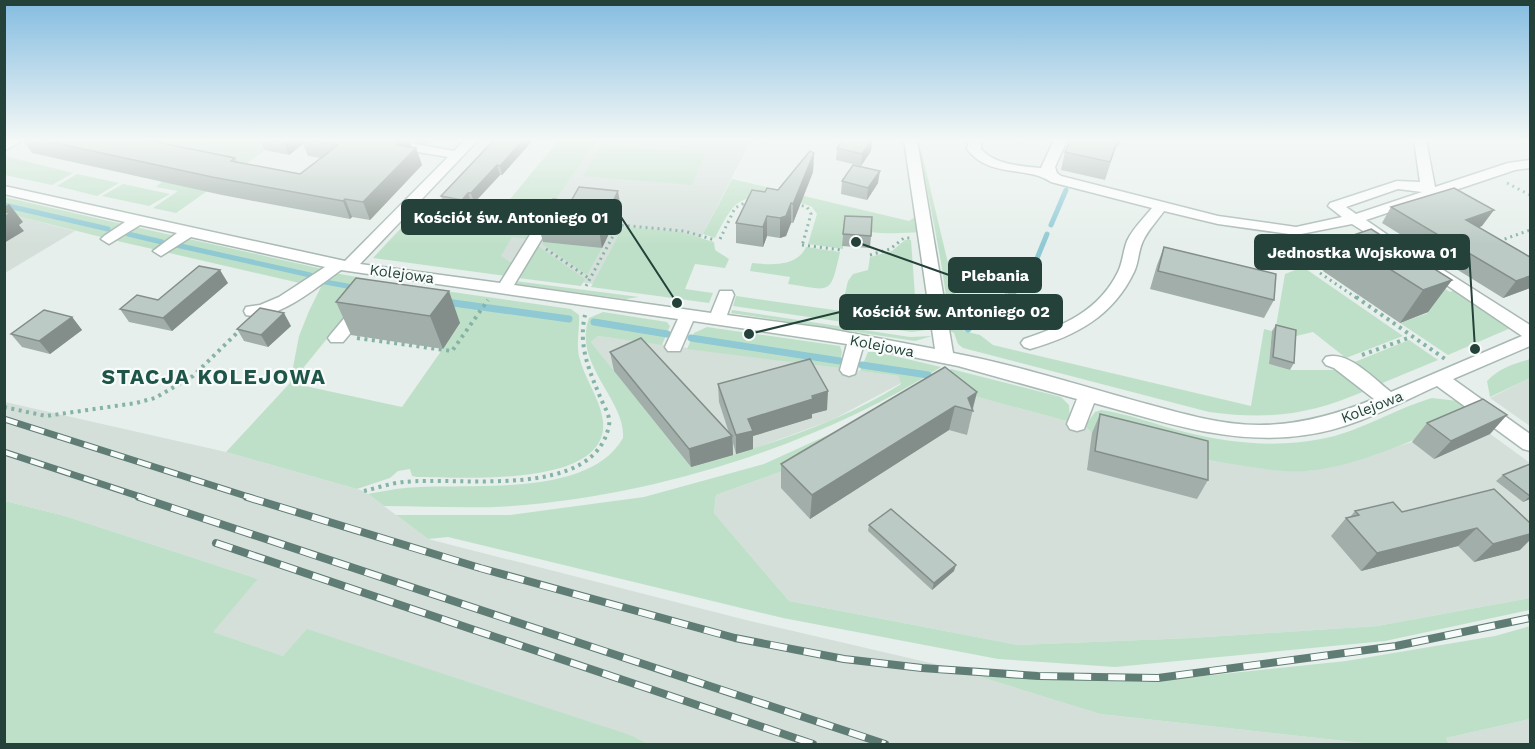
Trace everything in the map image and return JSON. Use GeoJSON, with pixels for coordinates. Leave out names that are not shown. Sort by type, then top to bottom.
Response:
{"type":"FeatureCollection","features":[{"type":"Feature","properties":{"kind":"street"},"geometry":{"type":"LineString","coordinates":[[257,311],[276,305],[343,266],[437,175]]}},
{"type":"Feature","properties":{"kind":"street"},"geometry":{"type":"LineString","coordinates":[[917,175],[945,357]]}},
{"type":"Feature","properties":{"kind":"street"},"geometry":{"type":"LineString","coordinates":[[1052,175],[1056,179],[1071,184],[1218,220],[1283,231],[1310,229],[1354,219],[1429,190],[1482,175]]}},
{"type":"Feature","properties":{"kind":"street"},"geometry":{"type":"LineString","coordinates":[[1426,175],[1429,190]]}},
{"type":"Feature","properties":{"kind":"street"},"geometry":{"type":"LineString","coordinates":[[1402,250],[1335,206],[1397,185],[1429,190]]}},
{"type":"Feature","properties":{"kind":"street","name":"Kolejowa"},"geometry":{"type":"LineString","coordinates":[[4,190],[343,266],[504,289],[589,295],[945,357],[1192,423],[1261,432],[1295,430],[1328,423],[1390,401],[1438,371],[1530,339]]}},
{"type":"Feature","properties":{"kind":"street"},"geometry":{"type":"LineString","coordinates":[[1030,343],[1060,334],[1078,325],[1105,305],[1114,295],[1128,268],[1134,242],[1161,205]]}},
{"type":"Feature","properties":{"kind":"street"},"geometry":{"type":"LineString","coordinates":[[504,289],[548,217]]}},
{"type":"Feature","properties":{"kind":"street"},"geometry":{"type":"LineString","coordinates":[[109,239],[137,220]]}},
{"type":"Feature","properties":{"kind":"street"},"geometry":{"type":"LineString","coordinates":[[161,251],[188,232]]}},
{"type":"Feature","properties":{"kind":"street"},"geometry":{"type":"LineString","coordinates":[[1422,263],[1530,333]]}},
{"type":"Feature","properties":{"kind":"street"},"geometry":{"type":"LineString","coordinates":[[338,337],[390,273]]}},
{"type":"Feature","properties":{"kind":"street"},"geometry":{"type":"LineString","coordinates":[[717,319],[726,295]]}},
{"type":"Feature","properties":{"kind":"street"},"geometry":{"type":"LineString","coordinates":[[674,347],[688,314]]}},
{"type":"Feature","properties":{"kind":"street"},"geometry":{"type":"LineString","coordinates":[[849,370],[856,341]]}},
{"type":"Feature","properties":{"kind":"street"},"geometry":{"type":"LineString","coordinates":[[1338,363],[1390,401]]}},
{"type":"Feature","properties":{"kind":"street"},"geometry":{"type":"LineString","coordinates":[[1438,371],[1516,440]]}},
{"type":"Feature","properties":{"kind":"street"},"geometry":{"type":"LineString","coordinates":[[1077,424],[1088,395]]}},
{"type":"Feature","properties":{"kind":"path"},"geometry":{"type":"LineString","coordinates":[[720,238],[735,208],[745,201],[758,199]]}},
{"type":"Feature","properties":{"kind":"path"},"geometry":{"type":"LineString","coordinates":[[791,204],[807,207],[812,214],[802,246],[841,250]]}},
{"type":"Feature","properties":{"kind":"path"},"geometry":{"type":"LineString","coordinates":[[364,491],[404,482],[514,481],[560,474],[589,460],[599,452],[610,433],[610,422],[604,400],[588,368],[582,349],[580,327],[589,295],[590,279],[619,225],[684,231],[715,240]]}},
{"type":"Feature","properties":{"kind":"path"},"geometry":{"type":"LineString","coordinates":[[1488,245],[1530,230]]}},
{"type":"Feature","properties":{"kind":"path"},"geometry":{"type":"LineString","coordinates":[[870,255],[890,249],[904,238],[910,238]]}},
{"type":"Feature","properties":{"kind":"path"},"geometry":{"type":"LineString","coordinates":[[538,243],[590,279]]}},
{"type":"Feature","properties":{"kind":"path"},"geometry":{"type":"LineString","coordinates":[[1320,273],[1446,359],[1438,371]]}},
{"type":"Feature","properties":{"kind":"path"},"geometry":{"type":"LineString","coordinates":[[338,337],[452,351],[486,303]]}},
{"type":"Feature","properties":{"kind":"path"},"geometry":{"type":"LineString","coordinates":[[4,407],[46,416],[136,403],[155,398],[194,376],[257,311]]}},
{"type":"Feature","properties":{"kind":"path"},"geometry":{"type":"LineString","coordinates":[[1338,363],[1412,336]]}},
{"type":"Feature","properties":{"kind":"shaded area"},"geometry":{"type":"Polygon","coordinates":[[[530,175],[733,175],[673,293],[508,274],[414,214],[488,226],[530,175]]]}},
{"type":"Feature","properties":{"kind":"shaded area"},"geometry":{"type":"Polygon","coordinates":[[[5,213],[75,231],[5,273],[5,213]]]}},
{"type":"Feature","properties":{"kind":"shaded area"},"geometry":{"type":"Polygon","coordinates":[[[598,336],[898,376],[901,383],[832,420],[753,449],[691,467],[591,342],[598,336]]]}},
{"type":"Feature","properties":{"kind":"shaded area"},"geometry":{"type":"Polygon","coordinates":[[[1530,378],[1530,426],[1490,398],[1530,378]]]}},
{"type":"Feature","properties":{"kind":"shaded area"},"geometry":{"type":"Polygon","coordinates":[[[941,387],[1085,426],[1092,433],[1198,459],[1274,470],[1308,471],[1345,463],[1412,442],[1467,417],[1530,463],[1530,598],[1377,626],[1191,638],[1018,645],[789,601],[714,513],[716,495],[791,468],[941,387]]]}},
{"type":"Feature","properties":{"kind":"shaded area"},"geometry":{"type":"Polygon","coordinates":[[[5,402],[226,452],[364,491],[428,539],[750,621],[952,668],[1100,714],[1371,744],[648,744],[633,736],[283,656],[212,632],[258,579],[65,516],[5,501],[5,402]]]}},
{"type":"Feature","properties":{"kind":"shaded area"},"geometry":{"type":"Polygon","coordinates":[[[1530,719],[1530,744],[1449,744],[1446,738],[1530,719]]]}},
{"type":"Feature","properties":{"kind":"green space"},"geometry":{"type":"Polygon","coordinates":[[[5,175],[70,175],[52,185],[5,175]]]}},
{"type":"Feature","properties":{"kind":"green space"},"geometry":{"type":"Polygon","coordinates":[[[75,175],[119,183],[97,196],[57,186],[75,175]]]}},
{"type":"Feature","properties":{"kind":"green space"},"geometry":{"type":"Polygon","coordinates":[[[149,175],[230,175],[176,213],[153,208],[178,191],[156,187],[162,182],[149,175]]]}},
{"type":"Feature","properties":{"kind":"green space"},"geometry":{"type":"Polygon","coordinates":[[[530,175],[572,175],[528,239],[512,237],[501,256],[513,264],[506,276],[373,258],[414,214],[488,226],[530,175]]]}},
{"type":"Feature","properties":{"kind":"green space"},"geometry":{"type":"Polygon","coordinates":[[[585,175],[696,175],[692,185],[585,175]]]}},
{"type":"Feature","properties":{"kind":"green space"},"geometry":{"type":"Polygon","coordinates":[[[924,175],[927,175],[964,331],[980,335],[993,345],[1251,406],[1264,329],[1272,331],[1269,364],[1290,370],[1339,370],[1365,391],[1325,406],[1289,414],[1252,415],[1209,412],[963,348],[958,344],[954,333],[950,331],[924,175]]]}},
{"type":"Feature","properties":{"kind":"green space"},"geometry":{"type":"Polygon","coordinates":[[[732,179],[909,221],[915,217],[915,214],[920,214],[920,232],[883,233],[844,228],[843,249],[808,244],[817,214],[812,207],[796,202],[754,198],[745,199],[733,208],[715,238],[703,234],[732,179]]]}},
{"type":"Feature","properties":{"kind":"green space"},"geometry":{"type":"Polygon","coordinates":[[[123,184],[170,194],[149,206],[102,196],[123,184]]]}},
{"type":"Feature","properties":{"kind":"green space"},"geometry":{"type":"Polygon","coordinates":[[[4,197],[122,224],[105,238],[5,213],[4,197]]]}},
{"type":"Feature","properties":{"kind":"green space"},"geometry":{"type":"Polygon","coordinates":[[[136,227],[173,236],[157,250],[113,240],[136,227]]]}},
{"type":"Feature","properties":{"kind":"green space"},"geometry":{"type":"Polygon","coordinates":[[[623,227],[680,232],[714,242],[715,250],[729,259],[725,268],[695,264],[685,289],[713,293],[709,303],[591,287],[623,227]]]}},
{"type":"Feature","properties":{"kind":"green space"},"geometry":{"type":"Polygon","coordinates":[[[189,239],[321,269],[304,284],[165,252],[189,239]]]}},
{"type":"Feature","properties":{"kind":"green space"},"geometry":{"type":"Polygon","coordinates":[[[1370,239],[1450,292],[1455,290],[1513,327],[1448,355],[1400,323],[1428,313],[1351,262],[1323,271],[1312,263],[1370,239]]]}},
{"type":"Feature","properties":{"kind":"green space"},"geometry":{"type":"Polygon","coordinates":[[[905,240],[911,240],[916,310],[926,314],[926,330],[912,332],[733,306],[736,296],[841,311],[848,281],[853,274],[868,270],[870,257],[892,251],[905,240]]]}},
{"type":"Feature","properties":{"kind":"green space"},"geometry":{"type":"Polygon","coordinates":[[[543,242],[602,248],[587,275],[542,244],[543,242]]]}},
{"type":"Feature","properties":{"kind":"green space"},"geometry":{"type":"Polygon","coordinates":[[[538,246],[585,279],[581,286],[518,278],[532,247],[538,246]]]}},
{"type":"Feature","properties":{"kind":"green space"},"geometry":{"type":"Polygon","coordinates":[[[806,247],[840,252],[834,277],[826,287],[813,288],[788,284],[790,277],[750,271],[752,263],[775,264],[790,261],[802,254],[806,247]]]}},
{"type":"Feature","properties":{"kind":"green space"},"geometry":{"type":"Polygon","coordinates":[[[1303,267],[1403,336],[1346,358],[1313,332],[1292,337],[1275,332],[1285,274],[1303,267]]]}},
{"type":"Feature","properties":{"kind":"green space"},"geometry":{"type":"Polygon","coordinates":[[[334,273],[369,279],[373,282],[291,383],[402,407],[460,324],[410,286],[571,309],[579,315],[579,356],[603,421],[599,443],[583,458],[558,469],[528,475],[464,478],[417,477],[412,476],[410,469],[398,471],[390,478],[357,489],[226,452],[290,383],[299,336],[321,287],[311,285],[334,273]]]}},
{"type":"Feature","properties":{"kind":"green space"},"geometry":{"type":"Polygon","coordinates":[[[515,281],[639,297],[625,299],[515,284],[515,281]]]}},
{"type":"Feature","properties":{"kind":"green space"},"geometry":{"type":"Polygon","coordinates":[[[732,310],[910,337],[932,336],[915,341],[731,313],[732,310]]]}},
{"type":"Feature","properties":{"kind":"green space"},"geometry":{"type":"Polygon","coordinates":[[[603,312],[667,322],[670,326],[662,345],[598,336],[591,342],[691,467],[825,423],[901,384],[898,376],[860,371],[868,352],[877,352],[941,367],[894,395],[790,442],[735,462],[623,491],[567,500],[480,507],[384,506],[368,494],[405,488],[523,484],[582,471],[606,458],[623,438],[622,424],[593,366],[586,335],[589,318],[603,312]]]}},
{"type":"Feature","properties":{"kind":"green space"},"geometry":{"type":"Polygon","coordinates":[[[707,327],[840,346],[842,352],[839,368],[687,349],[694,333],[707,327]]]}},
{"type":"Feature","properties":{"kind":"green space"},"geometry":{"type":"Polygon","coordinates":[[[1409,340],[1438,360],[1380,384],[1352,363],[1409,340]]]}},
{"type":"Feature","properties":{"kind":"green space"},"geometry":{"type":"Polygon","coordinates":[[[1530,359],[1530,378],[1490,397],[1487,381],[1492,376],[1502,369],[1530,359]]]}},
{"type":"Feature","properties":{"kind":"green space"},"geometry":{"type":"Polygon","coordinates":[[[951,369],[1061,397],[1069,405],[1070,422],[941,387],[791,468],[716,495],[714,513],[789,601],[1018,645],[1191,638],[1377,626],[1530,598],[1530,610],[1385,641],[1115,667],[998,659],[783,618],[448,537],[428,539],[396,515],[510,515],[644,497],[764,464],[892,406],[951,369]]]}},
{"type":"Feature","properties":{"kind":"green space"},"geometry":{"type":"Polygon","coordinates":[[[1432,398],[1458,401],[1493,431],[1490,434],[1467,417],[1410,442],[1346,464],[1307,471],[1291,471],[1225,463],[1168,452],[1092,433],[1085,426],[1095,412],[1101,410],[1218,439],[1270,444],[1304,442],[1335,436],[1432,398]]]}},
{"type":"Feature","properties":{"kind":"green space"},"geometry":{"type":"Polygon","coordinates":[[[5,501],[65,516],[258,579],[213,632],[283,656],[307,629],[633,736],[648,744],[5,744],[5,501]]]}},
{"type":"Feature","properties":{"kind":"green space"},"geometry":{"type":"Polygon","coordinates":[[[1530,626],[1530,719],[1446,738],[1449,744],[1371,744],[1100,714],[952,668],[1031,679],[1147,682],[1346,661],[1495,636],[1530,626]]]}},
{"type":"Feature","properties":{"kind":"building"},"geometry":{"type":"Polygon","coordinates":[[[203,175],[390,175],[363,202],[345,199],[343,201],[203,175]]]}},
{"type":"Feature","properties":{"kind":"building"},"geometry":{"type":"Polygon","coordinates":[[[461,175],[488,175],[462,200],[441,196],[461,175]]]}},
{"type":"Feature","properties":{"kind":"building"},"geometry":{"type":"Polygon","coordinates":[[[790,175],[805,175],[786,216],[780,218],[767,216],[763,227],[736,223],[752,190],[765,192],[767,188],[778,190],[790,175]]]}},
{"type":"Feature","properties":{"kind":"building"},"geometry":{"type":"Polygon","coordinates":[[[846,175],[877,175],[868,188],[842,181],[846,175]]]}},
{"type":"Feature","properties":{"kind":"building"},"geometry":{"type":"Polygon","coordinates":[[[579,187],[618,191],[599,230],[538,224],[553,199],[571,201],[579,187]]]}},
{"type":"Feature","properties":{"kind":"building"},"geometry":{"type":"Polygon","coordinates":[[[1454,188],[1494,210],[1466,220],[1530,257],[1530,276],[1516,281],[1391,207],[1454,188]]]}},
{"type":"Feature","properties":{"kind":"building"},"geometry":{"type":"Polygon","coordinates":[[[845,216],[872,217],[871,236],[843,234],[845,216]]]}},
{"type":"Feature","properties":{"kind":"building"},"geometry":{"type":"Polygon","coordinates":[[[1371,229],[1452,280],[1423,290],[1342,239],[1371,229]]]}},
{"type":"Feature","properties":{"kind":"building"},"geometry":{"type":"Polygon","coordinates":[[[1164,247],[1276,274],[1274,300],[1158,271],[1164,247]]]}},
{"type":"Feature","properties":{"kind":"building"},"geometry":{"type":"Polygon","coordinates":[[[199,266],[220,270],[163,318],[120,309],[137,295],[158,300],[199,266]]]}},
{"type":"Feature","properties":{"kind":"building"},"geometry":{"type":"Polygon","coordinates":[[[356,278],[449,291],[430,316],[336,302],[356,278]]]}},
{"type":"Feature","properties":{"kind":"building"},"geometry":{"type":"Polygon","coordinates":[[[260,308],[284,313],[261,335],[237,329],[260,308]]]}},
{"type":"Feature","properties":{"kind":"building"},"geometry":{"type":"Polygon","coordinates":[[[44,310],[72,317],[39,341],[11,334],[44,310]]]}},
{"type":"Feature","properties":{"kind":"building"},"geometry":{"type":"Polygon","coordinates":[[[1276,325],[1296,330],[1294,363],[1273,357],[1276,325]]]}},
{"type":"Feature","properties":{"kind":"building"},"geometry":{"type":"Polygon","coordinates":[[[641,338],[732,436],[689,449],[610,352],[641,338]]]}},
{"type":"Feature","properties":{"kind":"building"},"geometry":{"type":"Polygon","coordinates":[[[810,359],[828,391],[812,396],[813,399],[748,419],[753,431],[736,435],[718,384],[810,359]]]}},
{"type":"Feature","properties":{"kind":"building"},"geometry":{"type":"Polygon","coordinates":[[[945,367],[977,392],[968,398],[973,411],[955,406],[812,495],[781,464],[945,367]]]}},
{"type":"Feature","properties":{"kind":"building"},"geometry":{"type":"Polygon","coordinates":[[[1483,399],[1507,415],[1451,441],[1427,423],[1483,399]]]}},
{"type":"Feature","properties":{"kind":"building"},"geometry":{"type":"Polygon","coordinates":[[[1100,414],[1208,441],[1208,480],[1095,451],[1100,414]]]}},
{"type":"Feature","properties":{"kind":"building"},"geometry":{"type":"Polygon","coordinates":[[[1530,464],[1530,496],[1503,475],[1530,464]]]}},
{"type":"Feature","properties":{"kind":"building"},"geometry":{"type":"Polygon","coordinates":[[[1494,489],[1530,523],[1530,534],[1493,544],[1477,528],[1377,553],[1346,518],[1359,515],[1355,511],[1393,502],[1402,512],[1494,489]]]}},
{"type":"Feature","properties":{"kind":"building"},"geometry":{"type":"Polygon","coordinates":[[[891,509],[956,565],[934,583],[869,525],[891,509]]]}},
{"type":"Feature","properties":{"kind":"waterway"},"geometry":{"type":"LineString","coordinates":[[1051,225],[1066,190]]}},
{"type":"Feature","properties":{"kind":"waterway"},"geometry":{"type":"LineString","coordinates":[[4,205],[108,229]]}},
{"type":"Feature","properties":{"kind":"waterway"},"geometry":{"type":"LineString","coordinates":[[128,234],[162,242]]}},
{"type":"Feature","properties":{"kind":"waterway"},"geometry":{"type":"LineString","coordinates":[[1004,299],[1027,283],[1047,234]]}},
{"type":"Feature","properties":{"kind":"waterway"},"geometry":{"type":"LineString","coordinates":[[176,245],[310,275]]}},
{"type":"Feature","properties":{"kind":"waterway"},"geometry":{"type":"LineString","coordinates":[[325,282],[358,288]]}},
{"type":"Feature","properties":{"kind":"waterway"},"geometry":{"type":"LineString","coordinates":[[968,329],[976,318],[1006,297]]}},
{"type":"Feature","properties":{"kind":"waterway"},"geometry":{"type":"LineString","coordinates":[[446,302],[569,319]]}},
{"type":"Feature","properties":{"kind":"waterway"},"geometry":{"type":"LineString","coordinates":[[594,322],[667,334]]}},
{"type":"Feature","properties":{"kind":"waterway"},"geometry":{"type":"LineString","coordinates":[[691,338],[840,361]]}},
{"type":"Feature","properties":{"kind":"waterway"},"geometry":{"type":"LineString","coordinates":[[862,365],[928,375]]}},
{"type":"Feature","properties":{"kind":"railway"},"geometry":{"type":"LineString","coordinates":[[4,419],[252,498]]}},
{"type":"Feature","properties":{"kind":"railway"},"geometry":{"type":"LineString","coordinates":[[4,452],[144,498]]}},
{"type":"Feature","properties":{"kind":"railway"},"geometry":{"type":"LineString","coordinates":[[139,497],[885,744]]}},
{"type":"Feature","properties":{"kind":"railway"},"geometry":{"type":"LineString","coordinates":[[247,497],[480,568],[735,638],[844,659],[922,668],[1038,676],[1158,678],[1396,646],[1530,618]]}},
{"type":"Feature","properties":{"kind":"railway"},"geometry":{"type":"LineString","coordinates":[[216,543],[813,744]]}},
{"type":"Feature","properties":{"kind":"place","name":"Plebania"},"geometry":{"type":"Point","coordinates":[856,242]}},
{"type":"Feature","properties":{"kind":"place","name":"Kościół św. Antoniego 01"},"geometry":{"type":"Point","coordinates":[677,303]}},
{"type":"Feature","properties":{"kind":"place","name":"Kościół św. Antoniego 02"},"geometry":{"type":"Point","coordinates":[749,334]}},
{"type":"Feature","properties":{"kind":"place","name":"Jednostka Wojskowa 01"},"geometry":{"type":"Point","coordinates":[1475,349]}},
{"type":"Feature","properties":{"kind":"district","name":"STACJA KOLEJOWA"},"geometry":{"type":"Point","coordinates":[214,377]}}]}
